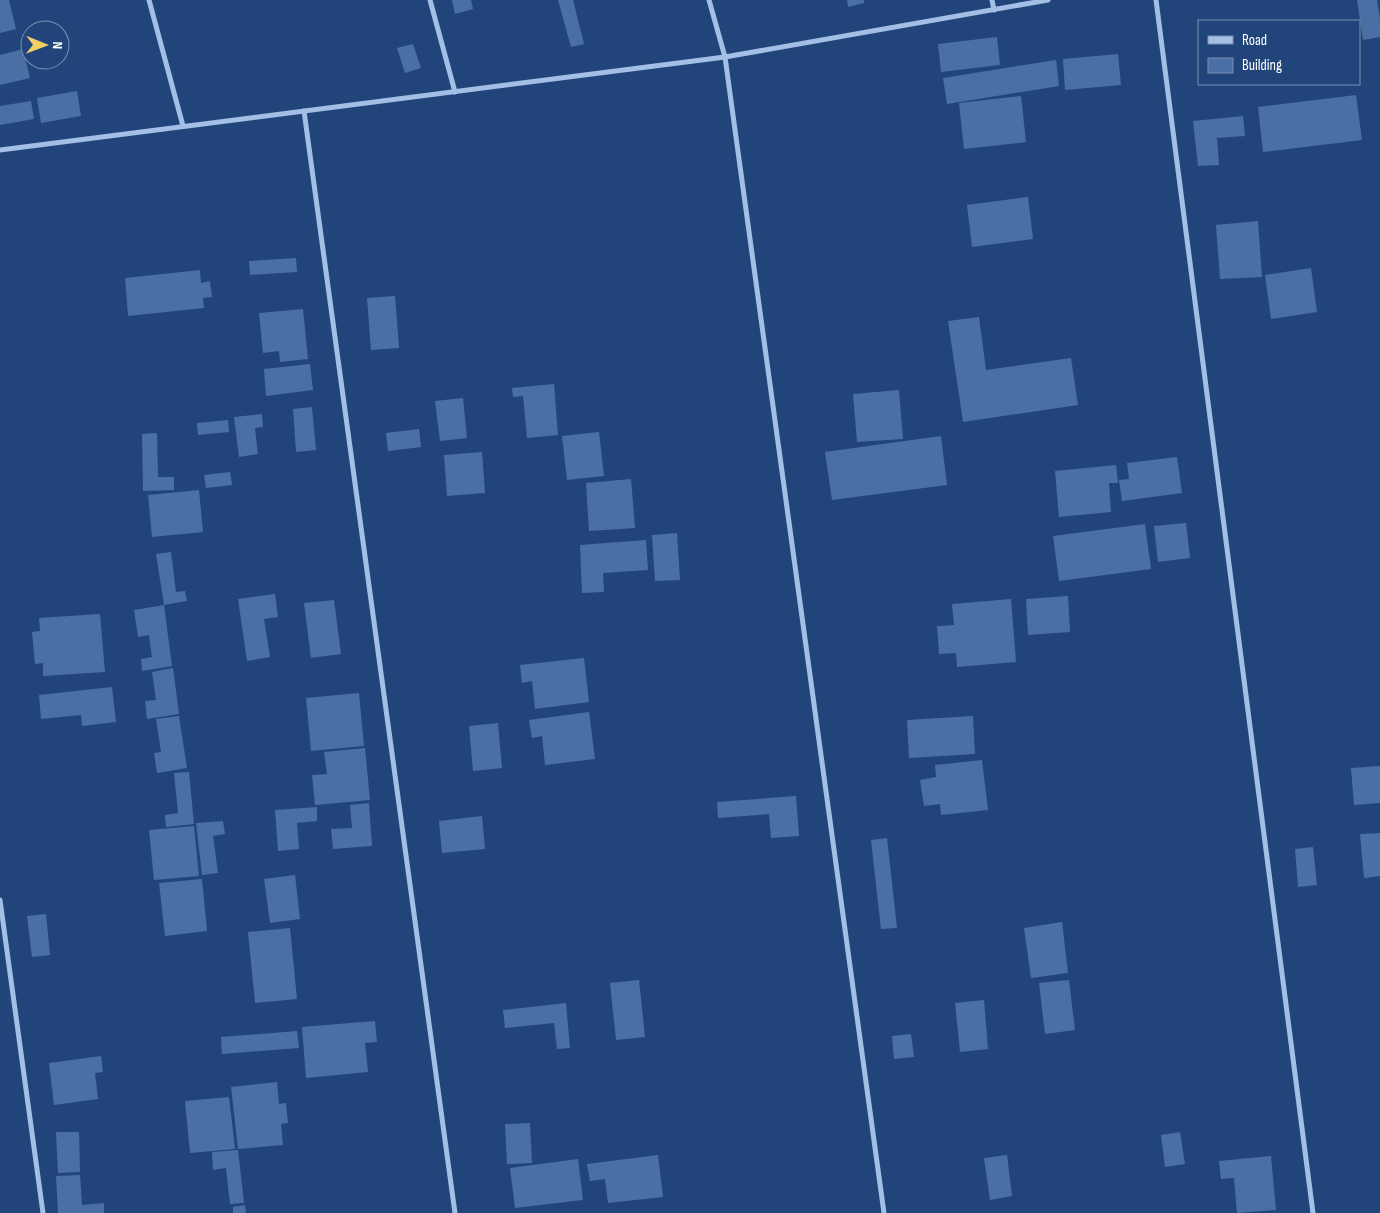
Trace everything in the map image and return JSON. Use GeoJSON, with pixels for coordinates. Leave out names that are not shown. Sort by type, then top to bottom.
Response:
{"type":"FeatureCollection","features":[{"type":"Feature","properties":{"kind":"street"},"geometry":{"type":"LineString","coordinates":[[148,0],[183,126]]}},
{"type":"Feature","properties":{"kind":"street"},"geometry":{"type":"LineString","coordinates":[[430,0],[455,92]]}},
{"type":"Feature","properties":{"kind":"street"},"geometry":{"type":"LineString","coordinates":[[709,0],[725,57],[884,1213]]}},
{"type":"Feature","properties":{"kind":"street"},"geometry":{"type":"LineString","coordinates":[[992,0],[994,10]]}},
{"type":"Feature","properties":{"kind":"street"},"geometry":{"type":"LineString","coordinates":[[0,150],[725,57],[1048,0]]}},
{"type":"Feature","properties":{"kind":"street"},"geometry":{"type":"LineString","coordinates":[[1156,0],[1313,1213]]}},
{"type":"Feature","properties":{"kind":"street"},"geometry":{"type":"LineString","coordinates":[[304,111],[455,1213]]}},
{"type":"Feature","properties":{"kind":"street"},"geometry":{"type":"LineString","coordinates":[[0,900],[43,1213]]}},
{"type":"Feature","properties":{"kind":"building"},"geometry":{"type":"Polygon","coordinates":[[[0,0],[9,0],[16,29],[0,33],[0,0]]]}},
{"type":"Feature","properties":{"kind":"building"},"geometry":{"type":"Polygon","coordinates":[[[452,0],[471,0],[473,9],[455,14],[452,0]]]}},
{"type":"Feature","properties":{"kind":"building"},"geometry":{"type":"Polygon","coordinates":[[[558,0],[573,0],[584,44],[571,47],[558,0]]]}},
{"type":"Feature","properties":{"kind":"building"},"geometry":{"type":"Polygon","coordinates":[[[847,0],[864,0],[864,3],[848,7],[847,0]]]}},
{"type":"Feature","properties":{"kind":"building"},"geometry":{"type":"Polygon","coordinates":[[[1357,0],[1377,0],[1380,37],[1363,40],[1357,0]]]}},
{"type":"Feature","properties":{"kind":"building"},"geometry":{"type":"Polygon","coordinates":[[[997,37],[1000,65],[941,72],[938,44],[997,37]]]}},
{"type":"Feature","properties":{"kind":"building"},"geometry":{"type":"Polygon","coordinates":[[[413,44],[421,68],[405,73],[397,48],[413,44]]]}},
{"type":"Feature","properties":{"kind":"building"},"geometry":{"type":"Polygon","coordinates":[[[20,50],[20,70],[28,70],[30,78],[0,85],[0,55],[20,50]]]}},
{"type":"Feature","properties":{"kind":"building"},"geometry":{"type":"Polygon","coordinates":[[[1118,54],[1121,85],[1065,90],[1063,59],[1118,54]]]}},
{"type":"Feature","properties":{"kind":"building"},"geometry":{"type":"Polygon","coordinates":[[[1056,60],[1059,86],[947,104],[943,78],[1056,60]]]}},
{"type":"Feature","properties":{"kind":"building"},"geometry":{"type":"Polygon","coordinates":[[[77,91],[81,116],[41,123],[37,98],[77,91]]]}},
{"type":"Feature","properties":{"kind":"building"},"geometry":{"type":"Polygon","coordinates":[[[1356,95],[1362,140],[1263,152],[1258,107],[1356,95]]]}},
{"type":"Feature","properties":{"kind":"building"},"geometry":{"type":"Polygon","coordinates":[[[1021,96],[1026,142],[964,149],[959,103],[1021,96]]]}},
{"type":"Feature","properties":{"kind":"building"},"geometry":{"type":"Polygon","coordinates":[[[31,101],[34,119],[0,125],[0,106],[31,101]]]}},
{"type":"Feature","properties":{"kind":"building"},"geometry":{"type":"Polygon","coordinates":[[[1243,116],[1245,136],[1217,138],[1219,165],[1198,166],[1193,121],[1243,116]]]}},
{"type":"Feature","properties":{"kind":"building"},"geometry":{"type":"Polygon","coordinates":[[[1028,197],[1033,239],[972,247],[967,205],[1028,197]]]}},
{"type":"Feature","properties":{"kind":"building"},"geometry":{"type":"Polygon","coordinates":[[[1258,221],[1262,277],[1220,279],[1216,225],[1258,221]]]}},
{"type":"Feature","properties":{"kind":"building"},"geometry":{"type":"Polygon","coordinates":[[[296,258],[297,272],[250,275],[249,261],[296,258]]]}},
{"type":"Feature","properties":{"kind":"building"},"geometry":{"type":"Polygon","coordinates":[[[1311,268],[1317,312],[1271,319],[1265,275],[1311,268]]]}},
{"type":"Feature","properties":{"kind":"building"},"geometry":{"type":"Polygon","coordinates":[[[200,270],[201,283],[210,281],[212,297],[203,298],[204,308],[128,316],[125,278],[200,270]]]}},
{"type":"Feature","properties":{"kind":"building"},"geometry":{"type":"Polygon","coordinates":[[[395,296],[399,348],[371,350],[367,298],[395,296]]]}},
{"type":"Feature","properties":{"kind":"building"},"geometry":{"type":"Polygon","coordinates":[[[303,309],[308,359],[280,362],[279,351],[263,353],[259,313],[303,309]]]}},
{"type":"Feature","properties":{"kind":"building"},"geometry":{"type":"Polygon","coordinates":[[[979,317],[986,370],[1071,358],[1078,405],[963,422],[948,321],[979,317]]]}},
{"type":"Feature","properties":{"kind":"building"},"geometry":{"type":"Polygon","coordinates":[[[310,364],[313,390],[266,396],[264,369],[310,364]]]}},
{"type":"Feature","properties":{"kind":"building"},"geometry":{"type":"Polygon","coordinates":[[[554,384],[558,435],[527,438],[523,396],[513,397],[512,388],[554,384]]]}},
{"type":"Feature","properties":{"kind":"building"},"geometry":{"type":"Polygon","coordinates":[[[899,390],[903,439],[857,442],[853,394],[899,390]]]}},
{"type":"Feature","properties":{"kind":"building"},"geometry":{"type":"Polygon","coordinates":[[[463,398],[467,438],[440,441],[435,401],[463,398]]]}},
{"type":"Feature","properties":{"kind":"building"},"geometry":{"type":"Polygon","coordinates":[[[312,407],[316,450],[296,452],[293,409],[312,407]]]}},
{"type":"Feature","properties":{"kind":"building"},"geometry":{"type":"Polygon","coordinates":[[[262,414],[263,427],[255,428],[258,454],[239,457],[234,417],[262,414]]]}},
{"type":"Feature","properties":{"kind":"building"},"geometry":{"type":"Polygon","coordinates":[[[228,420],[229,432],[198,435],[197,423],[228,420]]]}},
{"type":"Feature","properties":{"kind":"building"},"geometry":{"type":"Polygon","coordinates":[[[419,429],[421,447],[388,451],[386,433],[419,429]]]}},
{"type":"Feature","properties":{"kind":"building"},"geometry":{"type":"Polygon","coordinates":[[[599,432],[604,476],[567,480],[562,436],[599,432]]]}},
{"type":"Feature","properties":{"kind":"building"},"geometry":{"type":"Polygon","coordinates":[[[157,433],[158,477],[174,477],[174,490],[143,491],[142,434],[157,433]]]}},
{"type":"Feature","properties":{"kind":"building"},"geometry":{"type":"Polygon","coordinates":[[[941,436],[947,485],[832,500],[825,452],[941,436]]]}},
{"type":"Feature","properties":{"kind":"building"},"geometry":{"type":"Polygon","coordinates":[[[482,452],[485,493],[447,496],[444,455],[482,452]]]}},
{"type":"Feature","properties":{"kind":"building"},"geometry":{"type":"Polygon","coordinates":[[[1177,457],[1182,493],[1122,501],[1119,480],[1129,479],[1127,463],[1177,457]]]}},
{"type":"Feature","properties":{"kind":"building"},"geometry":{"type":"Polygon","coordinates":[[[1116,465],[1118,483],[1109,483],[1111,512],[1059,517],[1055,471],[1116,465]]]}},
{"type":"Feature","properties":{"kind":"building"},"geometry":{"type":"Polygon","coordinates":[[[230,472],[232,485],[206,488],[204,475],[230,472]]]}},
{"type":"Feature","properties":{"kind":"building"},"geometry":{"type":"Polygon","coordinates":[[[631,479],[635,528],[589,531],[586,483],[631,479]]]}},
{"type":"Feature","properties":{"kind":"building"},"geometry":{"type":"Polygon","coordinates":[[[199,490],[203,532],[152,537],[148,495],[199,490]]]}},
{"type":"Feature","properties":{"kind":"building"},"geometry":{"type":"Polygon","coordinates":[[[1186,523],[1190,558],[1158,562],[1154,526],[1186,523]]]}},
{"type":"Feature","properties":{"kind":"building"},"geometry":{"type":"Polygon","coordinates":[[[1145,524],[1151,569],[1059,581],[1053,536],[1145,524]]]}},
{"type":"Feature","properties":{"kind":"building"},"geometry":{"type":"Polygon","coordinates":[[[677,533],[680,580],[655,581],[652,535],[677,533]]]}},
{"type":"Feature","properties":{"kind":"building"},"geometry":{"type":"Polygon","coordinates":[[[646,540],[648,570],[603,573],[604,592],[582,593],[580,545],[646,540]]]}},
{"type":"Feature","properties":{"kind":"building"},"geometry":{"type":"Polygon","coordinates":[[[171,552],[176,592],[185,591],[187,601],[164,605],[156,554],[171,552]]]}},
{"type":"Feature","properties":{"kind":"building"},"geometry":{"type":"Polygon","coordinates":[[[275,594],[278,617],[264,619],[270,657],[247,661],[238,599],[275,594]]]}},
{"type":"Feature","properties":{"kind":"building"},"geometry":{"type":"Polygon","coordinates":[[[1068,596],[1070,632],[1028,635],[1026,599],[1068,596]]]}},
{"type":"Feature","properties":{"kind":"building"},"geometry":{"type":"Polygon","coordinates":[[[1011,599],[1016,662],[957,667],[956,653],[939,654],[937,626],[954,625],[952,604],[1011,599]]]}},
{"type":"Feature","properties":{"kind":"building"},"geometry":{"type":"Polygon","coordinates":[[[334,600],[341,654],[311,658],[304,603],[334,600]]]}},
{"type":"Feature","properties":{"kind":"building"},"geometry":{"type":"Polygon","coordinates":[[[164,605],[172,666],[142,671],[141,659],[152,657],[149,635],[138,637],[134,610],[164,605]]]}},
{"type":"Feature","properties":{"kind":"building"},"geometry":{"type":"Polygon","coordinates":[[[100,614],[105,672],[43,676],[43,663],[35,664],[32,632],[40,631],[39,618],[100,614]]]}},
{"type":"Feature","properties":{"kind":"building"},"geometry":{"type":"Polygon","coordinates":[[[584,658],[589,702],[535,709],[532,681],[522,683],[520,665],[584,658]]]}},
{"type":"Feature","properties":{"kind":"building"},"geometry":{"type":"Polygon","coordinates":[[[173,668],[179,714],[147,719],[145,701],[156,700],[152,672],[173,668]]]}},
{"type":"Feature","properties":{"kind":"building"},"geometry":{"type":"Polygon","coordinates":[[[112,687],[116,722],[82,726],[81,715],[41,719],[39,695],[112,687]]]}},
{"type":"Feature","properties":{"kind":"building"},"geometry":{"type":"Polygon","coordinates":[[[359,693],[364,746],[311,751],[306,698],[359,693]]]}},
{"type":"Feature","properties":{"kind":"building"},"geometry":{"type":"Polygon","coordinates":[[[589,712],[595,759],[545,765],[542,736],[532,738],[529,720],[589,712]]]}},
{"type":"Feature","properties":{"kind":"building"},"geometry":{"type":"Polygon","coordinates":[[[179,716],[187,768],[157,773],[154,753],[161,752],[156,719],[179,716]]]}},
{"type":"Feature","properties":{"kind":"building"},"geometry":{"type":"Polygon","coordinates":[[[973,716],[975,754],[909,758],[907,720],[973,716]]]}},
{"type":"Feature","properties":{"kind":"building"},"geometry":{"type":"Polygon","coordinates":[[[498,723],[502,768],[473,771],[469,726],[498,723]]]}},
{"type":"Feature","properties":{"kind":"building"},"geometry":{"type":"Polygon","coordinates":[[[365,748],[370,800],[315,805],[312,775],[327,774],[324,752],[365,748]]]}},
{"type":"Feature","properties":{"kind":"building"},"geometry":{"type":"Polygon","coordinates":[[[982,760],[988,810],[941,815],[940,804],[924,806],[920,780],[936,777],[935,765],[982,760]]]}},
{"type":"Feature","properties":{"kind":"building"},"geometry":{"type":"Polygon","coordinates":[[[1380,766],[1380,803],[1354,805],[1351,768],[1380,766]]]}},
{"type":"Feature","properties":{"kind":"building"},"geometry":{"type":"Polygon","coordinates":[[[189,772],[194,824],[166,827],[165,815],[178,813],[174,773],[189,772]]]}},
{"type":"Feature","properties":{"kind":"building"},"geometry":{"type":"Polygon","coordinates":[[[796,796],[799,836],[771,838],[769,814],[718,818],[717,802],[796,796]]]}},
{"type":"Feature","properties":{"kind":"building"},"geometry":{"type":"Polygon","coordinates":[[[369,803],[372,846],[333,849],[331,829],[352,828],[350,805],[369,803]]]}},
{"type":"Feature","properties":{"kind":"building"},"geometry":{"type":"Polygon","coordinates":[[[317,807],[317,821],[297,823],[299,849],[278,851],[275,810],[317,807]]]}},
{"type":"Feature","properties":{"kind":"building"},"geometry":{"type":"Polygon","coordinates":[[[482,816],[485,849],[442,853],[439,821],[482,816]]]}},
{"type":"Feature","properties":{"kind":"building"},"geometry":{"type":"Polygon","coordinates":[[[223,821],[225,834],[213,836],[218,873],[202,875],[196,823],[223,821]]]}},
{"type":"Feature","properties":{"kind":"building"},"geometry":{"type":"Polygon","coordinates":[[[194,826],[199,876],[154,880],[149,830],[194,826]]]}},
{"type":"Feature","properties":{"kind":"building"},"geometry":{"type":"Polygon","coordinates":[[[1380,833],[1380,876],[1364,878],[1360,834],[1380,833]]]}},
{"type":"Feature","properties":{"kind":"building"},"geometry":{"type":"Polygon","coordinates":[[[887,838],[897,928],[881,929],[871,840],[887,838]]]}},
{"type":"Feature","properties":{"kind":"building"},"geometry":{"type":"Polygon","coordinates":[[[1313,847],[1317,885],[1298,887],[1295,849],[1313,847]]]}},
{"type":"Feature","properties":{"kind":"building"},"geometry":{"type":"Polygon","coordinates":[[[295,875],[300,919],[270,923],[264,879],[295,875]]]}},
{"type":"Feature","properties":{"kind":"building"},"geometry":{"type":"Polygon","coordinates":[[[202,879],[207,931],[165,936],[159,883],[202,879]]]}},
{"type":"Feature","properties":{"kind":"building"},"geometry":{"type":"Polygon","coordinates":[[[46,914],[50,955],[32,957],[27,916],[46,914]]]}},
{"type":"Feature","properties":{"kind":"building"},"geometry":{"type":"Polygon","coordinates":[[[1062,922],[1068,973],[1031,978],[1024,928],[1062,922]]]}},
{"type":"Feature","properties":{"kind":"building"},"geometry":{"type":"Polygon","coordinates":[[[290,928],[297,999],[255,1003],[248,932],[290,928]]]}},
{"type":"Feature","properties":{"kind":"building"},"geometry":{"type":"Polygon","coordinates":[[[639,980],[645,1037],[616,1040],[610,983],[639,980]]]}},
{"type":"Feature","properties":{"kind":"building"},"geometry":{"type":"Polygon","coordinates":[[[1069,980],[1075,1030],[1045,1034],[1039,983],[1069,980]]]}},
{"type":"Feature","properties":{"kind":"building"},"geometry":{"type":"Polygon","coordinates":[[[984,1000],[988,1049],[960,1052],[955,1003],[984,1000]]]}},
{"type":"Feature","properties":{"kind":"building"},"geometry":{"type":"Polygon","coordinates":[[[566,1003],[570,1048],[557,1049],[554,1023],[505,1028],[503,1010],[566,1003]]]}},
{"type":"Feature","properties":{"kind":"building"},"geometry":{"type":"Polygon","coordinates":[[[375,1021],[377,1042],[365,1043],[368,1072],[306,1078],[302,1027],[375,1021]]]}},
{"type":"Feature","properties":{"kind":"building"},"geometry":{"type":"Polygon","coordinates":[[[297,1031],[299,1048],[222,1054],[221,1037],[297,1031]]]}},
{"type":"Feature","properties":{"kind":"building"},"geometry":{"type":"Polygon","coordinates":[[[911,1034],[914,1057],[894,1059],[892,1036],[911,1034]]]}},
{"type":"Feature","properties":{"kind":"building"},"geometry":{"type":"Polygon","coordinates":[[[101,1056],[103,1072],[95,1073],[98,1099],[54,1105],[49,1063],[101,1056]]]}},
{"type":"Feature","properties":{"kind":"building"},"geometry":{"type":"Polygon","coordinates":[[[277,1082],[279,1104],[286,1103],[288,1123],[281,1124],[283,1145],[238,1149],[231,1087],[277,1082]]]}},
{"type":"Feature","properties":{"kind":"building"},"geometry":{"type":"Polygon","coordinates":[[[229,1097],[235,1149],[190,1153],[185,1101],[229,1097]]]}},
{"type":"Feature","properties":{"kind":"building"},"geometry":{"type":"Polygon","coordinates":[[[530,1123],[532,1163],[507,1164],[505,1124],[530,1123]]]}},
{"type":"Feature","properties":{"kind":"building"},"geometry":{"type":"Polygon","coordinates":[[[56,1132],[79,1132],[80,1172],[58,1173],[56,1132]]]}},
{"type":"Feature","properties":{"kind":"building"},"geometry":{"type":"Polygon","coordinates":[[[1180,1132],[1185,1164],[1165,1167],[1161,1135],[1180,1132]]]}},
{"type":"Feature","properties":{"kind":"building"},"geometry":{"type":"Polygon","coordinates":[[[238,1150],[244,1203],[230,1204],[226,1168],[213,1170],[212,1152],[238,1150]]]}},
{"type":"Feature","properties":{"kind":"building"},"geometry":{"type":"Polygon","coordinates":[[[658,1155],[663,1197],[608,1203],[605,1179],[590,1181],[587,1164],[658,1155]]]}},
{"type":"Feature","properties":{"kind":"building"},"geometry":{"type":"Polygon","coordinates":[[[1007,1155],[1012,1196],[990,1200],[984,1158],[1007,1155]]]}},
{"type":"Feature","properties":{"kind":"building"},"geometry":{"type":"Polygon","coordinates":[[[1271,1156],[1276,1210],[1237,1213],[1234,1178],[1221,1179],[1219,1161],[1271,1156]]]}},
{"type":"Feature","properties":{"kind":"building"},"geometry":{"type":"Polygon","coordinates":[[[578,1159],[583,1200],[515,1208],[510,1168],[578,1159]]]}},
{"type":"Feature","properties":{"kind":"building"},"geometry":{"type":"Polygon","coordinates":[[[80,1175],[82,1205],[104,1203],[104,1213],[58,1213],[56,1176],[80,1175]]]}},
{"type":"Feature","properties":{"kind":"building"},"geometry":{"type":"Polygon","coordinates":[[[245,1205],[246,1213],[233,1213],[233,1207],[245,1205]]]}}]}
